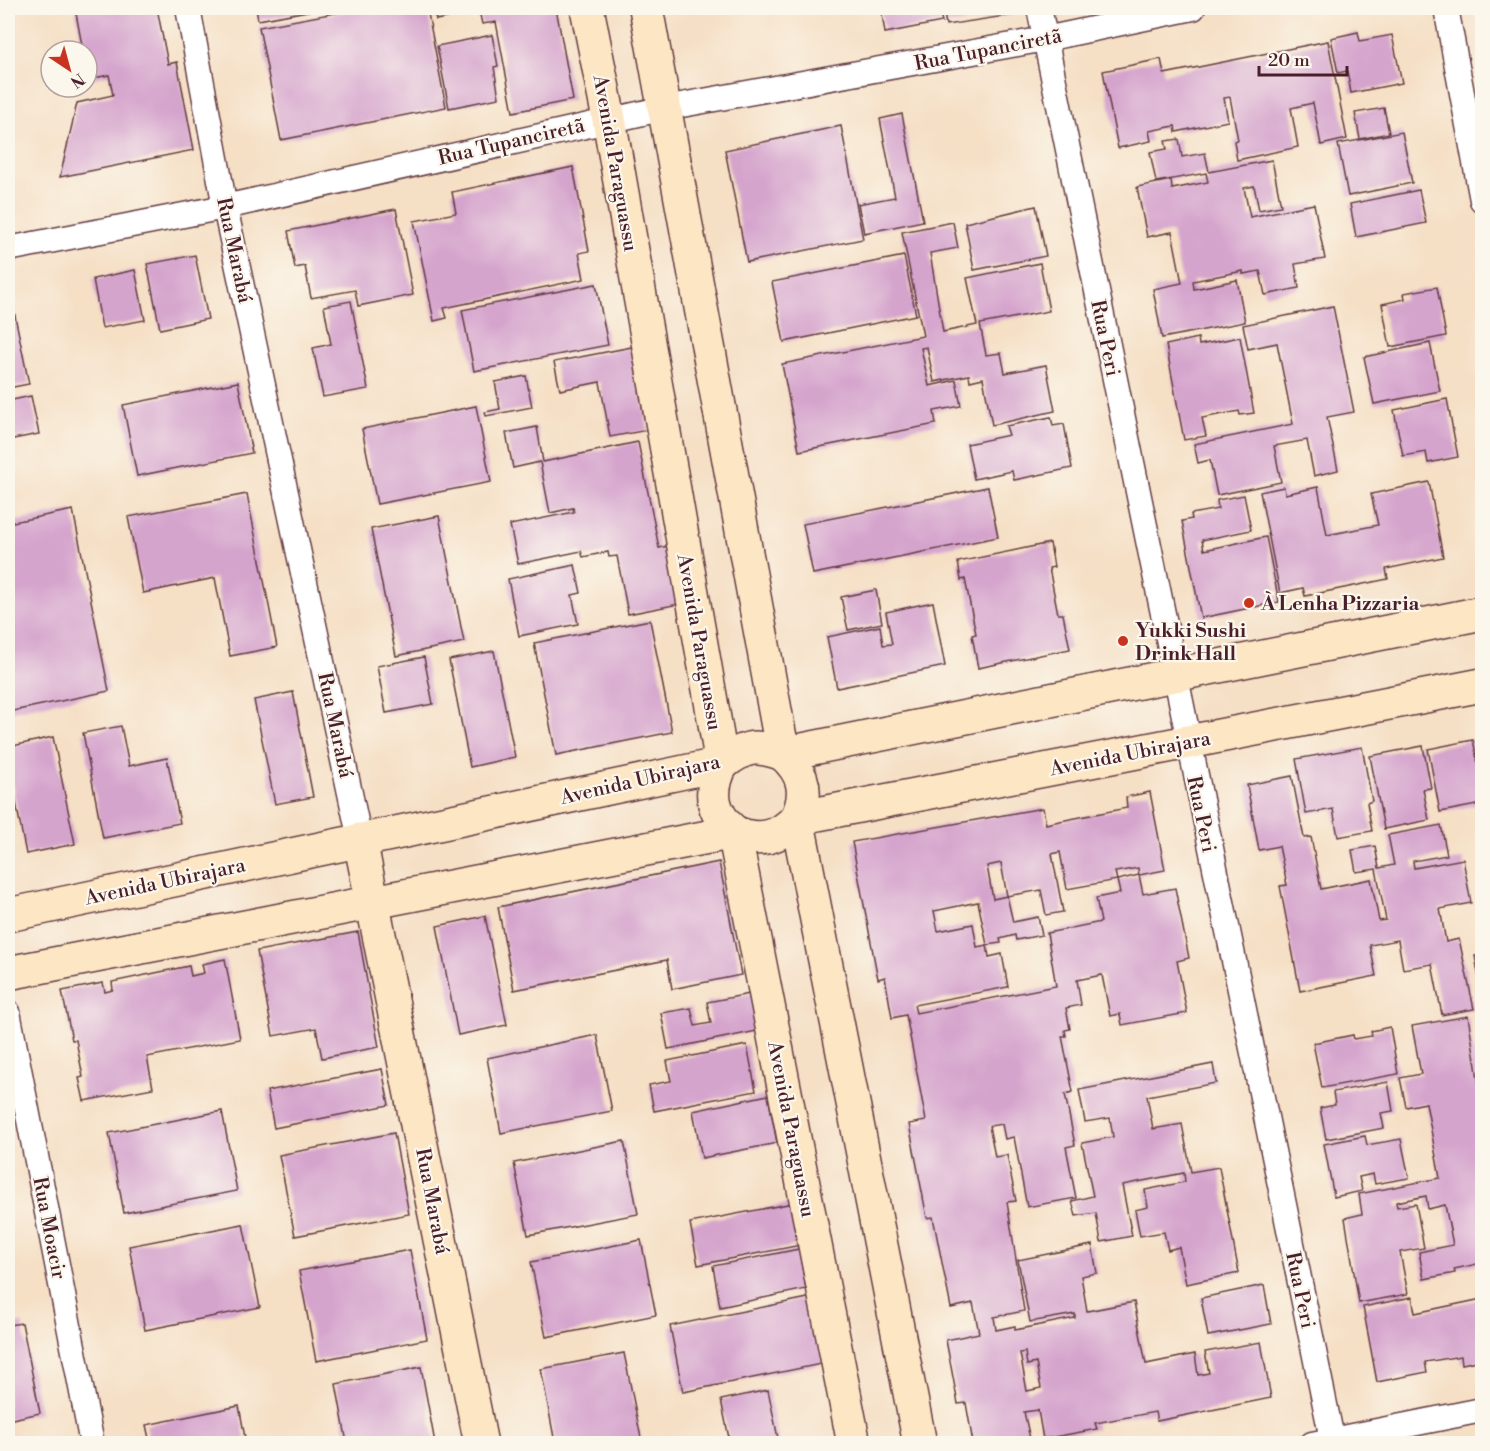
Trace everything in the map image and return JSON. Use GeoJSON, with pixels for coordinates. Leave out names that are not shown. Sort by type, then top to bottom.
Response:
{"type":"FeatureCollection","features":[{"type":"Feature","properties":{"kind":"main road","name":"Avenida Paraguassu"},"geometry":{"type":"LineString","coordinates":[[587,8],[609,119],[722,764],[713,786],[715,808],[722,822],[734,832],[855,1443]]}},
{"type":"Feature","properties":{"kind":"main road"},"geometry":{"type":"LineString","coordinates":[[646,8],[783,753],[794,763],[803,783],[803,804],[797,818],[920,1443]]}},
{"type":"Feature","properties":{"kind":"main road","name":"Avenida Ubirajara"},"geometry":{"type":"LineString","coordinates":[[8,915],[722,764],[740,750],[761,747],[783,753],[1482,613]]}},
{"type":"Feature","properties":{"kind":"main road","name":"Avenida Ubirajara"},"geometry":{"type":"LineString","coordinates":[[8,973],[734,832],[747,837],[775,836],[787,829],[797,818],[1482,685]]}},
{"type":"Feature","properties":{"kind":"main road","name":"Rua Marabá"},"geometry":{"type":"LineString","coordinates":[[360,840],[481,1443]]}},
{"type":"Feature","properties":{"kind":"street","name":"Rua Marabá"},"geometry":{"type":"LineString","coordinates":[[188,8],[225,207],[360,840]]}},
{"type":"Feature","properties":{"kind":"street","name":"Rua Peri"},"geometry":{"type":"LineString","coordinates":[[1039,8],[1175,674],[1326,1442]]}},
{"type":"Feature","properties":{"kind":"street","name":"Rua Tupanciretã"},"geometry":{"type":"LineString","coordinates":[[8,249],[225,207],[609,119],[1045,39],[1193,8]]}},
{"type":"Feature","properties":{"kind":"street"},"geometry":{"type":"LineString","coordinates":[[1446,8],[1482,200]]}},
{"type":"Feature","properties":{"kind":"street","name":"Rua Moacir"},"geometry":{"type":"LineString","coordinates":[[8,1012],[92,1443]]}},
{"type":"Feature","properties":{"kind":"street"},"geometry":{"type":"LineString","coordinates":[[1326,1442],[1482,1410]]}},
{"type":"Feature","properties":{"kind":"building"},"geometry":{"type":"Polygon","coordinates":[[[75,8],[157,8],[168,64],[177,62],[194,150],[60,177],[77,103],[113,95],[109,75],[99,77],[99,39],[81,39],[75,8]]]}},
{"type":"Feature","properties":{"kind":"building"},"geometry":{"type":"Polygon","coordinates":[[[256,8],[318,8],[318,9],[258,20],[256,8]]]}},
{"type":"Feature","properties":{"kind":"building"},"geometry":{"type":"Polygon","coordinates":[[[362,8],[427,8],[446,107],[281,140],[259,27],[362,8]]]}},
{"type":"Feature","properties":{"kind":"building"},"geometry":{"type":"Polygon","coordinates":[[[434,8],[556,8],[573,100],[513,112],[496,22],[482,24],[479,11],[436,20],[434,8]]]}},
{"type":"Feature","properties":{"kind":"building"},"geometry":{"type":"Polygon","coordinates":[[[881,8],[939,8],[942,22],[885,33],[881,8]]]}},
{"type":"Feature","properties":{"kind":"building"},"geometry":{"type":"Polygon","coordinates":[[[943,8],[1010,8],[1012,15],[946,25],[943,8]]]}},
{"type":"Feature","properties":{"kind":"building"},"geometry":{"type":"Polygon","coordinates":[[[1358,32],[1360,41],[1392,35],[1402,83],[1351,93],[1347,71],[1338,73],[1331,38],[1358,32]]]}},
{"type":"Feature","properties":{"kind":"building"},"geometry":{"type":"Polygon","coordinates":[[[492,35],[498,66],[494,67],[499,98],[449,108],[437,46],[492,35]]]}},
{"type":"Feature","properties":{"kind":"building"},"geometry":{"type":"Polygon","coordinates":[[[1328,41],[1347,139],[1321,145],[1313,103],[1291,108],[1298,147],[1237,160],[1234,141],[1238,140],[1230,97],[1224,98],[1228,121],[1176,132],[1175,126],[1149,131],[1151,141],[1118,148],[1103,71],[1161,59],[1164,74],[1328,41]]]}},
{"type":"Feature","properties":{"kind":"building"},"geometry":{"type":"Polygon","coordinates":[[[8,106],[13,131],[8,132],[8,106]]]}},
{"type":"Feature","properties":{"kind":"building"},"geometry":{"type":"Polygon","coordinates":[[[1384,108],[1389,133],[1360,139],[1355,113],[1384,108]]]}},
{"type":"Feature","properties":{"kind":"building"},"geometry":{"type":"Polygon","coordinates":[[[902,114],[923,221],[864,233],[858,204],[895,197],[880,119],[902,114]]]}},
{"type":"Feature","properties":{"kind":"building"},"geometry":{"type":"Polygon","coordinates":[[[841,126],[863,239],[747,262],[725,150],[841,126]]]}},
{"type":"Feature","properties":{"kind":"building"},"geometry":{"type":"Polygon","coordinates":[[[1402,132],[1412,183],[1348,196],[1338,144],[1402,132]]]}},
{"type":"Feature","properties":{"kind":"building"},"geometry":{"type":"Polygon","coordinates":[[[1179,139],[1182,157],[1205,153],[1209,172],[1272,160],[1281,206],[1259,210],[1254,186],[1244,188],[1250,217],[1314,204],[1325,259],[1295,264],[1299,288],[1265,295],[1260,271],[1243,274],[1243,271],[1193,281],[1194,289],[1237,280],[1245,322],[1162,338],[1153,289],[1182,283],[1172,232],[1147,237],[1137,187],[1171,180],[1172,189],[1208,182],[1206,173],[1156,182],[1150,152],[1167,149],[1165,141],[1179,139]]]}},
{"type":"Feature","properties":{"kind":"building"},"geometry":{"type":"Polygon","coordinates":[[[573,167],[589,251],[579,253],[584,279],[444,308],[447,318],[434,321],[414,221],[456,213],[452,192],[573,167]]]}},
{"type":"Feature","properties":{"kind":"building"},"geometry":{"type":"Polygon","coordinates":[[[1419,190],[1426,223],[1356,237],[1350,204],[1419,190]]]}},
{"type":"Feature","properties":{"kind":"building"},"geometry":{"type":"Polygon","coordinates":[[[1036,206],[1046,256],[974,270],[965,223],[1036,206]]]}},
{"type":"Feature","properties":{"kind":"building"},"geometry":{"type":"Polygon","coordinates":[[[396,209],[413,295],[358,306],[355,290],[311,298],[305,266],[295,268],[288,231],[396,209]]]}},
{"type":"Feature","properties":{"kind":"building"},"geometry":{"type":"Polygon","coordinates":[[[953,222],[958,248],[930,253],[943,332],[977,325],[967,278],[1040,263],[1049,311],[980,324],[986,355],[1001,353],[1005,373],[1046,365],[1055,411],[992,425],[983,378],[970,381],[969,375],[934,382],[927,347],[921,348],[929,386],[956,380],[961,406],[934,411],[936,424],[799,451],[782,364],[923,336],[902,232],[953,222]]]}},
{"type":"Feature","properties":{"kind":"building"},"geometry":{"type":"Polygon","coordinates":[[[195,255],[208,319],[160,329],[147,264],[195,255]]]}},
{"type":"Feature","properties":{"kind":"building"},"geometry":{"type":"Polygon","coordinates":[[[904,256],[916,315],[784,342],[772,282],[904,256]]]}},
{"type":"Feature","properties":{"kind":"building"},"geometry":{"type":"Polygon","coordinates":[[[135,270],[145,320],[102,328],[93,279],[135,270]]]}},
{"type":"Feature","properties":{"kind":"building"},"geometry":{"type":"Polygon","coordinates":[[[8,282],[29,384],[8,388],[8,282]]]}},
{"type":"Feature","properties":{"kind":"building"},"geometry":{"type":"Polygon","coordinates":[[[596,284],[608,345],[474,371],[462,310],[596,284]]]}},
{"type":"Feature","properties":{"kind":"building"},"geometry":{"type":"Polygon","coordinates":[[[1437,287],[1446,336],[1390,347],[1382,304],[1405,299],[1404,293],[1437,287]]]}},
{"type":"Feature","properties":{"kind":"building"},"geometry":{"type":"Polygon","coordinates":[[[351,301],[368,389],[323,397],[313,348],[331,344],[324,306],[351,301]]]}},
{"type":"Feature","properties":{"kind":"building"},"geometry":{"type":"Polygon","coordinates":[[[1333,306],[1354,412],[1327,417],[1338,470],[1314,476],[1307,440],[1274,446],[1281,482],[1217,495],[1210,460],[1198,463],[1194,444],[1293,424],[1277,343],[1248,349],[1243,325],[1333,306]]]}},
{"type":"Feature","properties":{"kind":"building"},"geometry":{"type":"Polygon","coordinates":[[[1240,337],[1254,413],[1240,415],[1239,411],[1202,418],[1206,436],[1184,440],[1166,345],[1198,338],[1199,345],[1240,337]]]}},
{"type":"Feature","properties":{"kind":"building"},"geometry":{"type":"Polygon","coordinates":[[[1430,343],[1440,391],[1374,404],[1364,357],[1430,343]]]}},
{"type":"Feature","properties":{"kind":"building"},"geometry":{"type":"Polygon","coordinates":[[[632,347],[648,430],[610,437],[600,382],[560,390],[554,362],[632,347]]]}},
{"type":"Feature","properties":{"kind":"building"},"geometry":{"type":"Polygon","coordinates":[[[526,376],[532,407],[486,416],[485,412],[500,409],[495,382],[526,376]]]}},
{"type":"Feature","properties":{"kind":"building"},"geometry":{"type":"Polygon","coordinates":[[[238,382],[252,453],[137,476],[123,405],[238,382]]]}},
{"type":"Feature","properties":{"kind":"building"},"geometry":{"type":"Polygon","coordinates":[[[31,396],[39,434],[8,440],[8,401],[31,396]]]}},
{"type":"Feature","properties":{"kind":"building"},"geometry":{"type":"Polygon","coordinates":[[[1447,399],[1458,457],[1428,463],[1426,452],[1403,456],[1394,410],[1447,399]]]}},
{"type":"Feature","properties":{"kind":"building"},"geometry":{"type":"Polygon","coordinates":[[[476,406],[491,482],[377,504],[362,429],[476,406]]]}},
{"type":"Feature","properties":{"kind":"building"},"geometry":{"type":"Polygon","coordinates":[[[1051,417],[1053,426],[1064,424],[1072,468],[1014,480],[1012,471],[974,479],[967,444],[1009,435],[1006,426],[1051,417]]]}},
{"type":"Feature","properties":{"kind":"building"},"geometry":{"type":"Polygon","coordinates":[[[537,427],[543,462],[638,442],[659,548],[668,546],[679,604],[628,614],[617,556],[609,557],[608,552],[583,557],[581,551],[518,564],[510,525],[574,512],[573,508],[550,513],[540,462],[513,468],[506,433],[537,427]]]}},
{"type":"Feature","properties":{"kind":"building"},"geometry":{"type":"Polygon","coordinates":[[[1429,482],[1443,557],[1386,569],[1388,579],[1305,596],[1303,588],[1280,593],[1260,492],[1284,487],[1285,494],[1318,487],[1327,535],[1378,525],[1371,494],[1429,482]]]}},
{"type":"Feature","properties":{"kind":"building"},"geometry":{"type":"Polygon","coordinates":[[[988,487],[998,537],[813,574],[803,524],[988,487]]]}},
{"type":"Feature","properties":{"kind":"building"},"geometry":{"type":"Polygon","coordinates":[[[247,494],[277,647],[230,656],[215,578],[143,593],[128,517],[247,494]]]}},
{"type":"Feature","properties":{"kind":"building"},"geometry":{"type":"Polygon","coordinates":[[[1244,495],[1251,530],[1202,540],[1204,550],[1266,537],[1279,602],[1201,618],[1182,521],[1192,519],[1191,514],[1218,509],[1217,500],[1244,495]]]}},
{"type":"Feature","properties":{"kind":"building"},"geometry":{"type":"Polygon","coordinates":[[[73,510],[109,691],[8,712],[8,523],[73,510]]]}},
{"type":"Feature","properties":{"kind":"building"},"geometry":{"type":"Polygon","coordinates":[[[439,516],[464,642],[396,656],[371,529],[439,516]]]}},
{"type":"Feature","properties":{"kind":"building"},"geometry":{"type":"Polygon","coordinates":[[[1050,543],[1054,567],[1049,568],[1058,614],[1063,614],[1070,649],[978,668],[972,635],[976,634],[965,579],[961,580],[958,562],[1050,543]]]}},
{"type":"Feature","properties":{"kind":"building"},"geometry":{"type":"Polygon","coordinates":[[[575,565],[581,593],[572,595],[578,624],[519,636],[508,579],[575,565]]]}},
{"type":"Feature","properties":{"kind":"building"},"geometry":{"type":"Polygon","coordinates":[[[876,590],[882,623],[848,630],[841,597],[876,590]]]}},
{"type":"Feature","properties":{"kind":"building"},"geometry":{"type":"Polygon","coordinates":[[[933,602],[945,666],[837,688],[827,637],[880,626],[883,645],[892,644],[886,612],[933,602]]]}},
{"type":"Feature","properties":{"kind":"building"},"geometry":{"type":"Polygon","coordinates":[[[650,620],[672,732],[556,755],[534,643],[650,620]]]}},
{"type":"Feature","properties":{"kind":"building"},"geometry":{"type":"Polygon","coordinates":[[[494,651],[515,757],[470,767],[449,660],[494,651]]]}},
{"type":"Feature","properties":{"kind":"building"},"geometry":{"type":"Polygon","coordinates":[[[424,657],[433,704],[386,713],[377,666],[424,657]]]}},
{"type":"Feature","properties":{"kind":"building"},"geometry":{"type":"Polygon","coordinates":[[[293,692],[313,797],[275,804],[254,700],[293,692]]]}},
{"type":"Feature","properties":{"kind":"building"},"geometry":{"type":"Polygon","coordinates":[[[121,726],[129,766],[167,758],[180,823],[103,838],[83,733],[121,726]]]}},
{"type":"Feature","properties":{"kind":"building"},"geometry":{"type":"Polygon","coordinates":[[[53,737],[75,844],[26,854],[8,762],[8,747],[53,737]]]}},
{"type":"Feature","properties":{"kind":"building"},"geometry":{"type":"Polygon","coordinates":[[[1473,740],[1479,769],[1482,768],[1482,804],[1440,812],[1428,749],[1473,740]]]}},
{"type":"Feature","properties":{"kind":"building"},"geometry":{"type":"Polygon","coordinates":[[[1423,746],[1431,788],[1423,789],[1429,820],[1384,829],[1370,756],[1423,746]]]}},
{"type":"Feature","properties":{"kind":"building"},"geometry":{"type":"Polygon","coordinates":[[[1362,747],[1372,801],[1367,803],[1372,831],[1338,837],[1333,809],[1306,814],[1296,759],[1362,747]]]}},
{"type":"Feature","properties":{"kind":"building"},"geometry":{"type":"Polygon","coordinates":[[[1292,776],[1304,838],[1311,837],[1321,889],[1371,879],[1379,921],[1386,920],[1376,869],[1356,872],[1352,850],[1375,846],[1379,868],[1394,865],[1388,835],[1441,825],[1447,855],[1413,861],[1414,868],[1463,859],[1471,903],[1440,909],[1446,942],[1459,939],[1474,1009],[1442,1015],[1432,964],[1403,969],[1398,940],[1370,945],[1376,976],[1300,991],[1280,886],[1287,885],[1279,846],[1259,850],[1247,785],[1292,776]]]}},
{"type":"Feature","properties":{"kind":"building"},"geometry":{"type":"Polygon","coordinates":[[[1150,792],[1165,870],[1139,875],[1143,894],[1175,888],[1189,958],[1177,961],[1187,1013],[1122,1025],[1120,1014],[1110,1016],[1102,975],[1077,980],[1081,1005],[1066,1008],[1070,1029],[1065,1030],[1066,1036],[1062,1036],[1073,1092],[1065,1094],[1075,1145],[1066,1147],[1076,1198],[1027,1207],[1014,1137],[1005,1139],[1002,1124],[989,1126],[995,1157],[1007,1155],[1016,1201],[1007,1202],[1024,1311],[994,1317],[996,1330],[1015,1326],[1015,1330],[1075,1318],[1075,1314],[1030,1322],[1018,1260],[1092,1245],[1097,1273],[1081,1276],[1087,1311],[1134,1302],[1146,1364],[1195,1354],[1198,1375],[1209,1373],[1205,1352],[1261,1342],[1271,1398],[1157,1421],[1155,1412],[1095,1423],[1097,1429],[1043,1439],[1038,1410],[1024,1412],[1031,1443],[973,1443],[966,1403],[958,1404],[946,1340],[979,1333],[973,1303],[951,1308],[933,1217],[927,1218],[909,1124],[926,1121],[906,1015],[892,1018],[885,977],[878,979],[852,842],[1043,808],[1046,824],[1127,808],[1126,797],[1150,792]],[[1060,852],[1052,854],[1063,912],[1046,915],[1041,890],[1007,896],[1013,922],[1038,917],[1042,935],[1016,940],[1015,935],[1000,939],[1001,943],[987,945],[989,957],[1002,954],[1008,987],[914,1005],[916,1013],[1056,986],[1047,933],[1101,922],[1096,898],[1120,893],[1117,880],[1067,889],[1060,852]],[[1001,863],[987,866],[993,899],[1007,896],[1001,863]],[[1138,868],[1115,872],[1117,880],[1139,875],[1138,868]],[[978,902],[934,911],[938,931],[973,924],[977,947],[987,945],[978,902]],[[1025,1352],[1020,1353],[1027,1391],[1041,1388],[1036,1363],[1027,1365],[1025,1352]]]}},
{"type":"Feature","properties":{"kind":"building"},"geometry":{"type":"Polygon","coordinates":[[[719,862],[741,975],[672,989],[667,960],[514,990],[498,907],[719,862]]]}},
{"type":"Feature","properties":{"kind":"building"},"geometry":{"type":"Polygon","coordinates":[[[485,916],[507,1025],[458,1035],[437,926],[485,916]]]}},
{"type":"Feature","properties":{"kind":"building"},"geometry":{"type":"Polygon","coordinates":[[[358,932],[379,1047],[322,1058],[316,1028],[273,1036],[257,951],[358,932]]]}},
{"type":"Feature","properties":{"kind":"building"},"geometry":{"type":"Polygon","coordinates":[[[1482,955],[1482,990],[1481,990],[1475,956],[1482,955]]]}},
{"type":"Feature","properties":{"kind":"building"},"geometry":{"type":"Polygon","coordinates":[[[225,959],[240,1039],[147,1057],[153,1088],[84,1101],[79,1078],[83,1077],[76,1040],[72,1040],[62,991],[103,983],[105,992],[113,990],[112,982],[189,966],[191,976],[204,973],[202,964],[225,959]]]}},
{"type":"Feature","properties":{"kind":"building"},"geometry":{"type":"Polygon","coordinates":[[[755,993],[762,1030],[668,1049],[661,1013],[691,1008],[695,1026],[711,1023],[707,1002],[755,993]]]}},
{"type":"Feature","properties":{"kind":"building"},"geometry":{"type":"Polygon","coordinates":[[[1468,1016],[1482,1104],[1482,1263],[1454,1269],[1455,1273],[1424,1279],[1419,1252],[1453,1245],[1445,1205],[1428,1209],[1426,1196],[1396,1202],[1397,1207],[1416,1204],[1424,1248],[1400,1252],[1408,1294],[1359,1303],[1345,1218],[1362,1214],[1359,1194],[1440,1178],[1426,1103],[1406,1107],[1400,1078],[1421,1074],[1412,1026],[1468,1016]]]}},
{"type":"Feature","properties":{"kind":"building"},"geometry":{"type":"Polygon","coordinates":[[[1390,1027],[1398,1074],[1322,1088],[1313,1043],[1353,1035],[1354,1039],[1372,1036],[1371,1031],[1390,1027]]]}},
{"type":"Feature","properties":{"kind":"building"},"geometry":{"type":"Polygon","coordinates":[[[597,1035],[612,1111],[501,1133],[487,1058],[597,1035]]]}},
{"type":"Feature","properties":{"kind":"building"},"geometry":{"type":"Polygon","coordinates":[[[747,1045],[756,1091],[654,1111],[649,1085],[671,1081],[667,1061],[747,1045]]]}},
{"type":"Feature","properties":{"kind":"building"},"geometry":{"type":"Polygon","coordinates":[[[1213,1064],[1216,1083],[1147,1096],[1153,1129],[1182,1124],[1191,1172],[1219,1167],[1239,1273],[1186,1284],[1179,1247],[1168,1250],[1164,1232],[1140,1236],[1135,1210],[1148,1207],[1145,1190],[1185,1182],[1184,1173],[1122,1185],[1132,1236],[1101,1242],[1096,1213],[1076,1216],[1072,1201],[1093,1196],[1082,1143],[1113,1137],[1110,1118],[1085,1122],[1079,1090],[1213,1064]]]}},
{"type":"Feature","properties":{"kind":"building"},"geometry":{"type":"Polygon","coordinates":[[[382,1069],[389,1105],[274,1128],[267,1091],[382,1069]]]}},
{"type":"Feature","properties":{"kind":"building"},"geometry":{"type":"Polygon","coordinates":[[[1388,1082],[1393,1111],[1381,1113],[1384,1128],[1326,1139],[1320,1108],[1335,1105],[1333,1092],[1388,1082]]]}},
{"type":"Feature","properties":{"kind":"building"},"geometry":{"type":"Polygon","coordinates":[[[768,1095],[777,1143],[702,1158],[693,1111],[768,1095]]]}},
{"type":"Feature","properties":{"kind":"building"},"geometry":{"type":"Polygon","coordinates":[[[222,1111],[237,1191],[124,1213],[109,1133],[222,1111]]]}},
{"type":"Feature","properties":{"kind":"building"},"geometry":{"type":"Polygon","coordinates":[[[394,1133],[409,1214],[295,1236],[279,1155],[394,1133]]]}},
{"type":"Feature","properties":{"kind":"building"},"geometry":{"type":"Polygon","coordinates":[[[1365,1136],[1367,1145],[1401,1139],[1409,1178],[1375,1184],[1373,1174],[1359,1177],[1362,1191],[1334,1197],[1324,1144],[1365,1136]]]}},
{"type":"Feature","properties":{"kind":"building"},"geometry":{"type":"Polygon","coordinates":[[[624,1141],[638,1214],[528,1235],[514,1163],[624,1141]]]}},
{"type":"Feature","properties":{"kind":"building"},"geometry":{"type":"Polygon","coordinates":[[[793,1203],[801,1245],[698,1265],[690,1223],[793,1203]]]}},
{"type":"Feature","properties":{"kind":"building"},"geometry":{"type":"Polygon","coordinates":[[[243,1224],[260,1307],[145,1330],[129,1246],[243,1224]]]}},
{"type":"Feature","properties":{"kind":"building"},"geometry":{"type":"Polygon","coordinates":[[[641,1240],[656,1315],[546,1337],[531,1262],[641,1240]]]}},
{"type":"Feature","properties":{"kind":"building"},"geometry":{"type":"Polygon","coordinates":[[[799,1249],[806,1289],[720,1307],[713,1266],[799,1249]]]}},
{"type":"Feature","properties":{"kind":"building"},"geometry":{"type":"Polygon","coordinates":[[[410,1250],[427,1339],[316,1361],[299,1271],[410,1250]]]}},
{"type":"Feature","properties":{"kind":"building"},"geometry":{"type":"Polygon","coordinates":[[[1264,1285],[1271,1324],[1208,1336],[1201,1298],[1264,1285]]]}},
{"type":"Feature","properties":{"kind":"building"},"geometry":{"type":"Polygon","coordinates":[[[813,1297],[826,1363],[683,1392],[670,1326],[813,1297]]]}},
{"type":"Feature","properties":{"kind":"building"},"geometry":{"type":"Polygon","coordinates":[[[1412,1297],[1415,1313],[1482,1299],[1482,1360],[1462,1364],[1461,1356],[1425,1362],[1427,1372],[1377,1382],[1363,1307],[1412,1297]]]}},
{"type":"Feature","properties":{"kind":"building"},"geometry":{"type":"Polygon","coordinates":[[[22,1323],[40,1413],[8,1420],[8,1325],[22,1323]]]}},
{"type":"Feature","properties":{"kind":"building"},"geometry":{"type":"Polygon","coordinates":[[[624,1353],[642,1443],[555,1443],[541,1369],[624,1353]]]}},
{"type":"Feature","properties":{"kind":"building"},"geometry":{"type":"Polygon","coordinates":[[[421,1367],[435,1443],[347,1443],[336,1384],[421,1367]]]}},
{"type":"Feature","properties":{"kind":"building"},"geometry":{"type":"Polygon","coordinates":[[[768,1390],[779,1443],[730,1443],[721,1400],[768,1390]]]}},
{"type":"Feature","properties":{"kind":"building"},"geometry":{"type":"Polygon","coordinates":[[[239,1406],[246,1443],[150,1443],[146,1425],[239,1406]]]}},
{"type":"Feature","properties":{"kind":"place","name":"À Lenha Pizzaria"},"geometry":{"type":"Point","coordinates":[1249,603]}},
{"type":"Feature","properties":{"kind":"place","name":"Yukki Sushi Drink Hall"},"geometry":{"type":"Point","coordinates":[1123,641]}}]}
